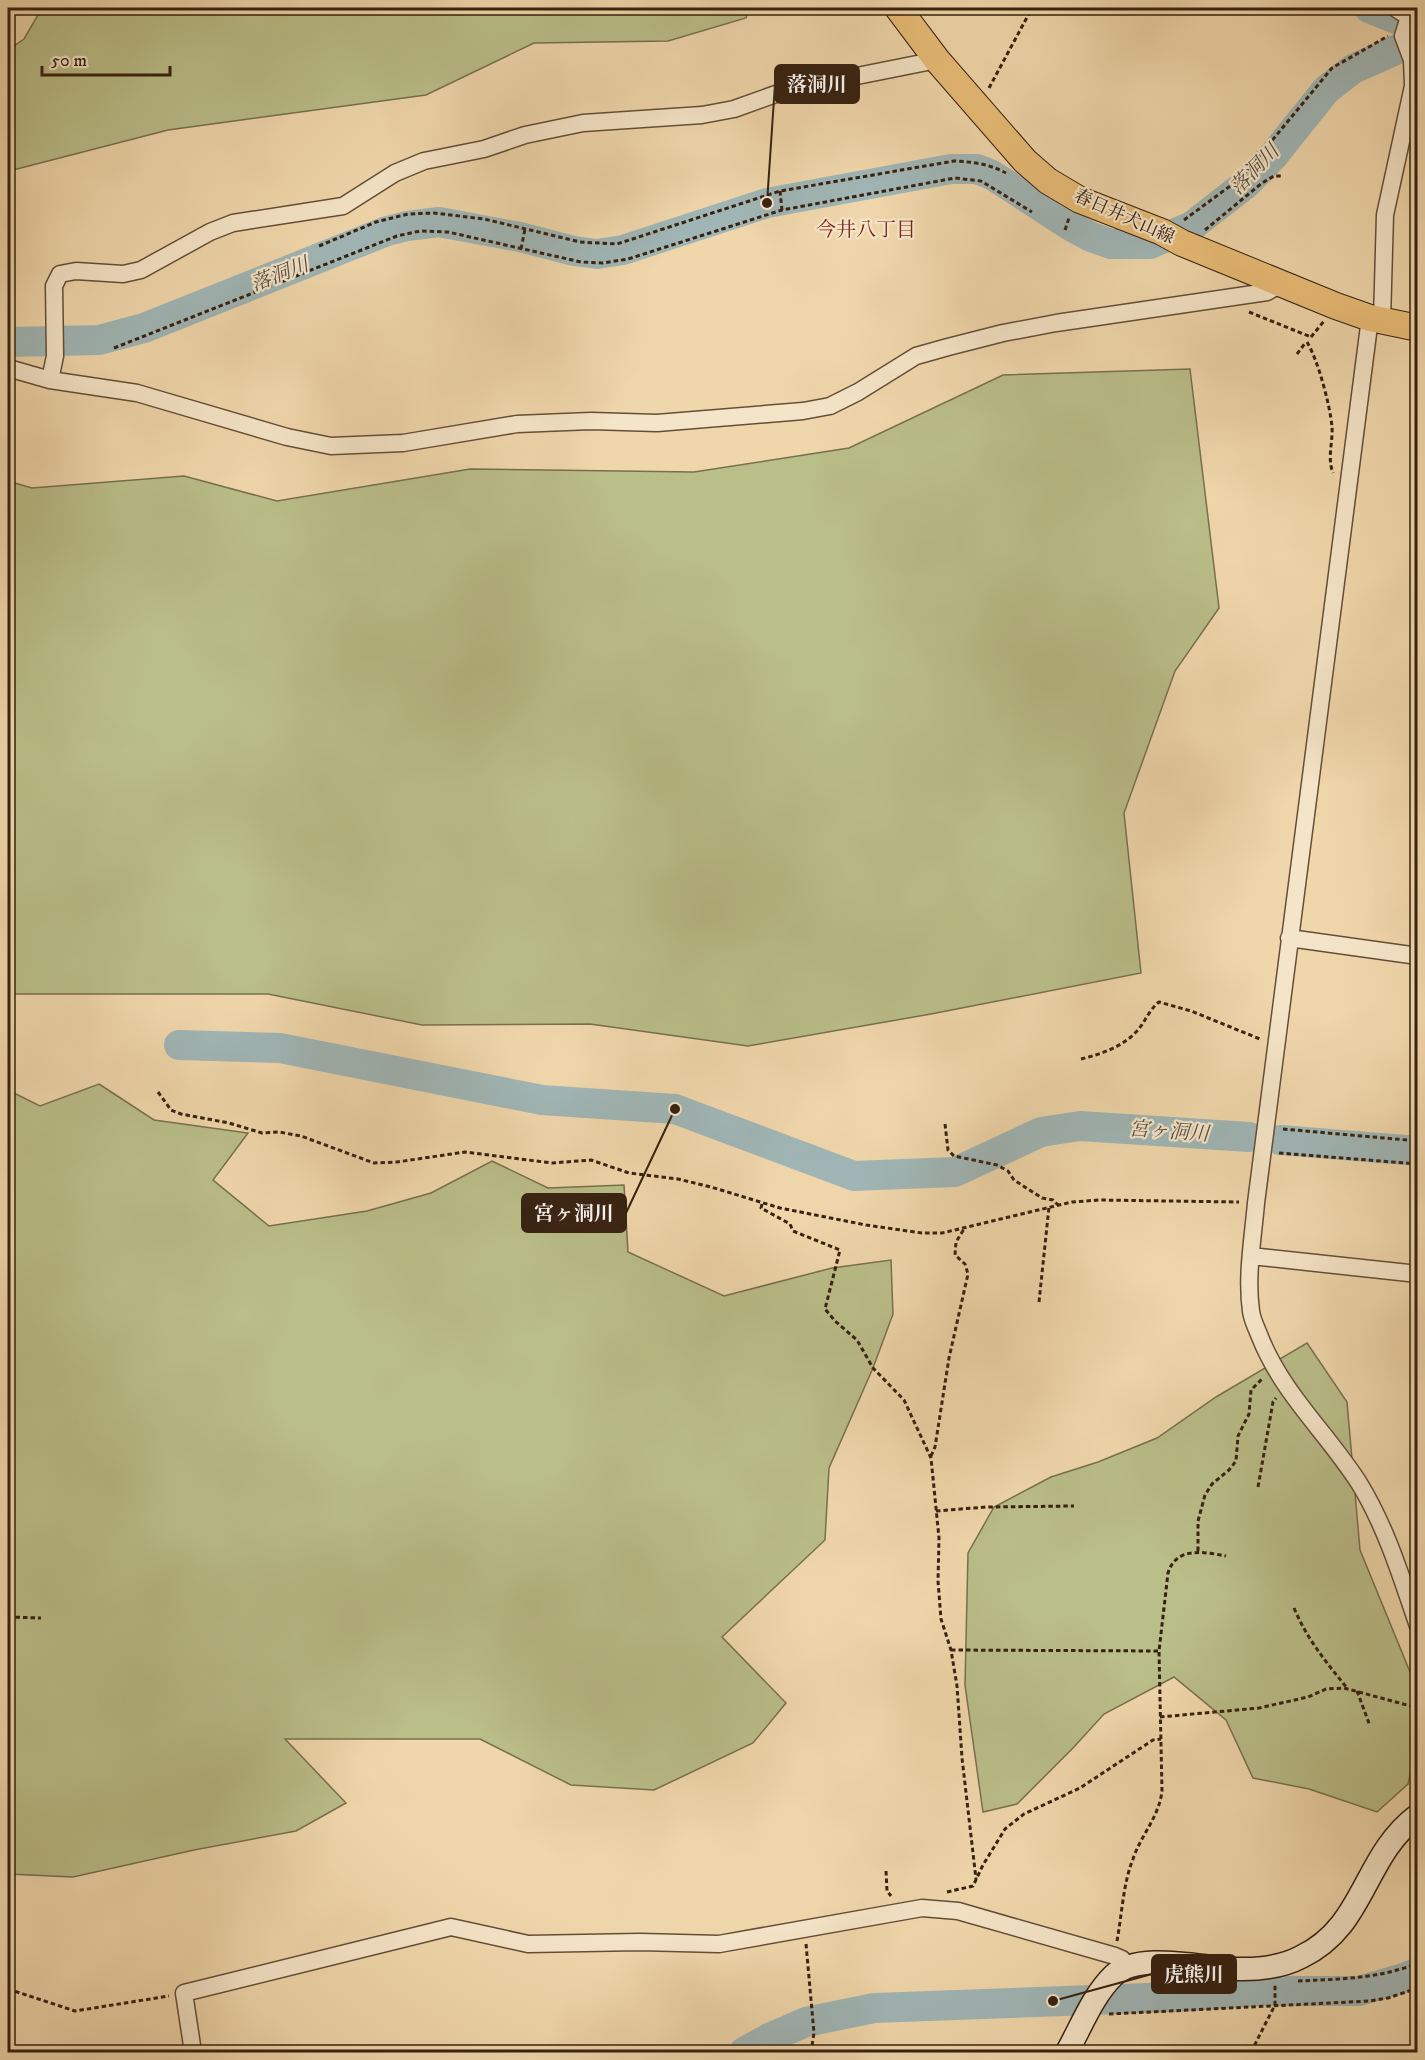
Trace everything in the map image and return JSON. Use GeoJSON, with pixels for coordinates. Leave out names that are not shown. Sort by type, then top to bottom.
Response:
{"type":"FeatureCollection","features":[{"type":"Feature","properties":{"kind":"main road","name":"春日井犬山線"},"geometry":{"type":"LineString","coordinates":[[903,10],[938,60],[977,106],[1024,161],[1048,181],[1080,200],[1336,306],[1376,319],[1418,328]]}},
{"type":"Feature","properties":{"kind":"main road"},"geometry":{"type":"LineString","coordinates":[[1067,2052],[1101,1990],[1113,1976],[1121,1961],[1243,1969],[1281,1965],[1307,1954],[1328,1941],[1348,1919],[1384,1850],[1399,1831],[1418,1815]]}},
{"type":"Feature","properties":{"kind":"street"},"geometry":{"type":"LineString","coordinates":[[1403,24],[1412,60],[1413,86],[1385,215],[1376,319],[1348,486],[1256,1203],[1251,1256],[1251,1313],[1265,1351],[1286,1387],[1358,1481],[1377,1514],[1392,1549],[1418,1626]]}},
{"type":"Feature","properties":{"kind":"street"},"geometry":{"type":"LineString","coordinates":[[50,380],[55,356],[54,286],[60,274],[76,271],[123,274],[141,270],[210,232],[233,223],[343,206],[395,172],[424,161],[484,149],[525,135],[583,123],[702,115],[734,109],[787,90],[938,60]]}},
{"type":"Feature","properties":{"kind":"street"},"geometry":{"type":"LineString","coordinates":[[8,368],[50,380],[137,393],[287,437],[332,446],[403,443],[517,424],[591,421],[657,423],[803,411],[830,406],[858,392],[916,356],[938,350],[1003,333],[1056,323],[1267,292],[1281,284]]}},
{"type":"Feature","properties":{"kind":"street"},"geometry":{"type":"LineString","coordinates":[[1289,938],[1418,956]]}},
{"type":"Feature","properties":{"kind":"street"},"geometry":{"type":"LineString","coordinates":[[1251,1256],[1418,1274]]}},
{"type":"Feature","properties":{"kind":"street"},"geometry":{"type":"LineString","coordinates":[[193,2052],[184,1993],[451,1927],[528,1944],[640,1942],[719,1944],[922,1908],[958,1911],[1121,1961]]}},
{"type":"Feature","properties":{"kind":"path"},"geometry":{"type":"LineString","coordinates":[[977,106],[984,99],[1032,8]]}},
{"type":"Feature","properties":{"kind":"path"},"geometry":{"type":"LineString","coordinates":[[1283,176],[1274,176],[1262,183],[1178,240],[1176,227],[1241,178],[1332,68],[1398,31],[1403,24]]}},
{"type":"Feature","properties":{"kind":"path"},"geometry":{"type":"LineString","coordinates":[[320,246],[376,222],[408,214],[434,213],[484,219],[580,242],[617,244],[780,191],[954,161],[978,162],[993,166],[1012,176]]}},
{"type":"Feature","properties":{"kind":"path"},"geometry":{"type":"LineString","coordinates":[[114,348],[397,236],[420,231],[448,232],[581,262],[603,263],[628,259],[782,210],[955,178],[981,181],[1032,212]]}},
{"type":"Feature","properties":{"kind":"path"},"geometry":{"type":"LineString","coordinates":[[780,191],[782,210]]}},
{"type":"Feature","properties":{"kind":"path"},"geometry":{"type":"LineString","coordinates":[[1065,230],[1071,213]]}},
{"type":"Feature","properties":{"kind":"path"},"geometry":{"type":"LineString","coordinates":[[521,248],[525,230]]}},
{"type":"Feature","properties":{"kind":"path"},"geometry":{"type":"LineString","coordinates":[[1219,300],[1311,337]]}},
{"type":"Feature","properties":{"kind":"path"},"geometry":{"type":"LineString","coordinates":[[1297,354],[1336,306]]}},
{"type":"Feature","properties":{"kind":"path"},"geometry":{"type":"LineString","coordinates":[[1307,342],[1315,355],[1332,427],[1330,465],[1334,477],[1348,486]]}},
{"type":"Feature","properties":{"kind":"path"},"geometry":{"type":"LineString","coordinates":[[1082,1059],[1109,1051],[1136,1032],[1150,1009],[1159,1002],[1191,1011],[1276,1045]]}},
{"type":"Feature","properties":{"kind":"path"},"geometry":{"type":"LineString","coordinates":[[158,1092],[171,1110],[181,1114],[229,1122],[245,1130],[301,1136],[374,1163],[465,1152],[552,1163],[591,1160],[629,1173],[678,1179],[762,1203],[866,1225],[922,1233],[942,1233],[1072,1202],[1100,1200],[1256,1203]]}},
{"type":"Feature","properties":{"kind":"path"},"geometry":{"type":"LineString","coordinates":[[945,1125],[948,1150],[954,1156],[992,1164],[1008,1171],[1014,1180],[1042,1198],[1053,1200],[1058,1205]]}},
{"type":"Feature","properties":{"kind":"path"},"geometry":{"type":"LineString","coordinates":[[1266,1127],[1418,1141]]}},
{"type":"Feature","properties":{"kind":"path"},"geometry":{"type":"LineString","coordinates":[[1263,1152],[1418,1164]]}},
{"type":"Feature","properties":{"kind":"path"},"geometry":{"type":"LineString","coordinates":[[762,1203],[761,1208],[790,1224],[793,1231],[840,1251],[825,1308],[835,1321],[857,1340],[873,1368],[904,1400],[931,1458],[939,1538],[938,1581],[941,1619],[951,1650],[957,1686],[962,1758],[976,1879]]}},
{"type":"Feature","properties":{"kind":"path"},"geometry":{"type":"LineString","coordinates":[[1039,1302],[1049,1207]]}},
{"type":"Feature","properties":{"kind":"path"},"geometry":{"type":"LineString","coordinates":[[931,1458],[935,1447],[949,1358],[968,1274],[965,1264],[954,1255],[956,1242],[965,1227]]}},
{"type":"Feature","properties":{"kind":"path"},"geometry":{"type":"LineString","coordinates":[[1198,1551],[1198,1521],[1205,1495],[1212,1484],[1236,1461],[1238,1436],[1249,1414],[1251,1390],[1274,1367]]}},
{"type":"Feature","properties":{"kind":"path"},"geometry":{"type":"LineString","coordinates":[[1258,1487],[1273,1402],[1286,1387]]}},
{"type":"Feature","properties":{"kind":"path"},"geometry":{"type":"LineString","coordinates":[[936,1511],[986,1507],[1074,1506]]}},
{"type":"Feature","properties":{"kind":"path"},"geometry":{"type":"LineString","coordinates":[[1121,1961],[1129,1871],[1134,1856],[1161,1805],[1159,1651],[1160,1625],[1170,1566],[1187,1553],[1198,1551],[1226,1556]]}},
{"type":"Feature","properties":{"kind":"path"},"geometry":{"type":"LineString","coordinates":[[1294,1608],[1308,1638],[1348,1689]]}},
{"type":"Feature","properties":{"kind":"path"},"geometry":{"type":"LineString","coordinates":[[8,1617],[41,1618]]}},
{"type":"Feature","properties":{"kind":"path"},"geometry":{"type":"LineString","coordinates":[[951,1650],[1159,1651]]}},
{"type":"Feature","properties":{"kind":"path"},"geometry":{"type":"LineString","coordinates":[[1160,1717],[1259,1708],[1308,1697],[1326,1689],[1358,1691],[1418,1708]]}},
{"type":"Feature","properties":{"kind":"path"},"geometry":{"type":"LineString","coordinates":[[1358,1691],[1370,1726]]}},
{"type":"Feature","properties":{"kind":"path"},"geometry":{"type":"LineString","coordinates":[[922,1908],[934,1895],[973,1886],[1005,1829],[1024,1814],[1080,1788],[1153,1740],[1161,1739]]}},
{"type":"Feature","properties":{"kind":"path"},"geometry":{"type":"LineString","coordinates":[[886,1871],[887,1891],[892,1898]]}},
{"type":"Feature","properties":{"kind":"path"},"geometry":{"type":"LineString","coordinates":[[802,1930],[807,1948],[814,2033],[811,2052]]}},
{"type":"Feature","properties":{"kind":"path"},"geometry":{"type":"LineString","coordinates":[[1297,1981],[1363,1978],[1398,1971],[1418,1963]]}},
{"type":"Feature","properties":{"kind":"path"},"geometry":{"type":"LineString","coordinates":[[1251,2052],[1275,2005],[1275,1982]]}},
{"type":"Feature","properties":{"kind":"path"},"geometry":{"type":"LineString","coordinates":[[1088,2014],[1369,2001],[1388,1998],[1418,1988]]}},
{"type":"Feature","properties":{"kind":"path"},"geometry":{"type":"LineString","coordinates":[[8,1989],[75,2011],[184,1993]]}},
{"type":"Feature","properties":{"kind":"green space"},"geometry":{"type":"Polygon","coordinates":[[[42,8],[749,8],[746,18],[668,41],[534,43],[426,95],[168,130],[17,169],[8,169],[8,50],[24,39],[42,8]]]}},
{"type":"Feature","properties":{"kind":"green space"},"geometry":{"type":"Polygon","coordinates":[[[1190,369],[1219,608],[1175,671],[1124,813],[1141,973],[931,1014],[748,1046],[590,1024],[422,1025],[268,994],[8,994],[8,481],[32,488],[184,476],[277,501],[470,469],[694,472],[849,448],[1003,375],[1190,369]]]}},
{"type":"Feature","properties":{"kind":"green space"},"geometry":{"type":"Polygon","coordinates":[[[99,1084],[154,1120],[248,1133],[213,1180],[269,1226],[367,1211],[431,1193],[492,1161],[548,1188],[624,1185],[628,1252],[724,1296],[832,1268],[891,1260],[893,1314],[873,1368],[829,1468],[825,1540],[722,1637],[786,1703],[753,1743],[654,1790],[571,1785],[480,1739],[285,1739],[346,1803],[296,1831],[194,1850],[73,1877],[8,1874],[8,1090],[40,1106],[99,1084]]]}},
{"type":"Feature","properties":{"kind":"green space"},"geometry":{"type":"Polygon","coordinates":[[[1307,1343],[1347,1402],[1360,1550],[1417,1689],[1417,1745],[1408,1784],[1377,1812],[1309,1789],[1253,1778],[1226,1720],[1174,1677],[1104,1714],[1017,1804],[983,1812],[965,1685],[968,1553],[994,1507],[1051,1477],[1098,1462],[1157,1438],[1216,1397],[1307,1343]]]}},
{"type":"Feature","properties":{"kind":"waterway"},"geometry":{"type":"LineString","coordinates":[[1369,8],[1418,28]]}},
{"type":"Feature","properties":{"kind":"waterway","name":"落洞川"},"geometry":{"type":"LineString","coordinates":[[8,342],[99,340],[144,328],[387,231],[407,226],[439,222],[597,254],[623,250],[767,203],[951,169],[977,169],[992,175],[1091,237],[1111,244],[1150,244],[1192,226],[1247,183],[1274,155],[1326,90],[1353,69],[1418,40]]}},
{"type":"Feature","properties":{"kind":"waterway","name":"落洞川"},"geometry":{"type":"LineString","coordinates":[[8,337],[29,343]]}},
{"type":"Feature","properties":{"kind":"waterway","name":"宮ヶ洞川"},"geometry":{"type":"LineString","coordinates":[[179,1045],[280,1048],[542,1100],[675,1109],[854,1176],[955,1172],[1041,1132],[1080,1126],[1249,1137]]}},
{"type":"Feature","properties":{"kind":"waterway","name":"宮ヶ洞川"},"geometry":{"type":"LineString","coordinates":[[1280,1140],[1418,1151]]}},
{"type":"Feature","properties":{"kind":"waterway"},"geometry":{"type":"LineString","coordinates":[[744,2052],[806,2022],[874,2008],[1175,1997],[1262,1991],[1359,1991],[1418,1972]]}},
{"type":"Feature","properties":{"kind":"place","name":"落洞川"},"geometry":{"type":"Point","coordinates":[767,203]}},
{"type":"Feature","properties":{"kind":"place","name":"宮ヶ洞川"},"geometry":{"type":"Point","coordinates":[675,1109]}},
{"type":"Feature","properties":{"kind":"place","name":"虎熊川"},"geometry":{"type":"Point","coordinates":[1053,2001]}},
{"type":"Feature","properties":{"kind":"district","name":"今井八丁目"},"geometry":{"type":"Point","coordinates":[866,230]}}]}
